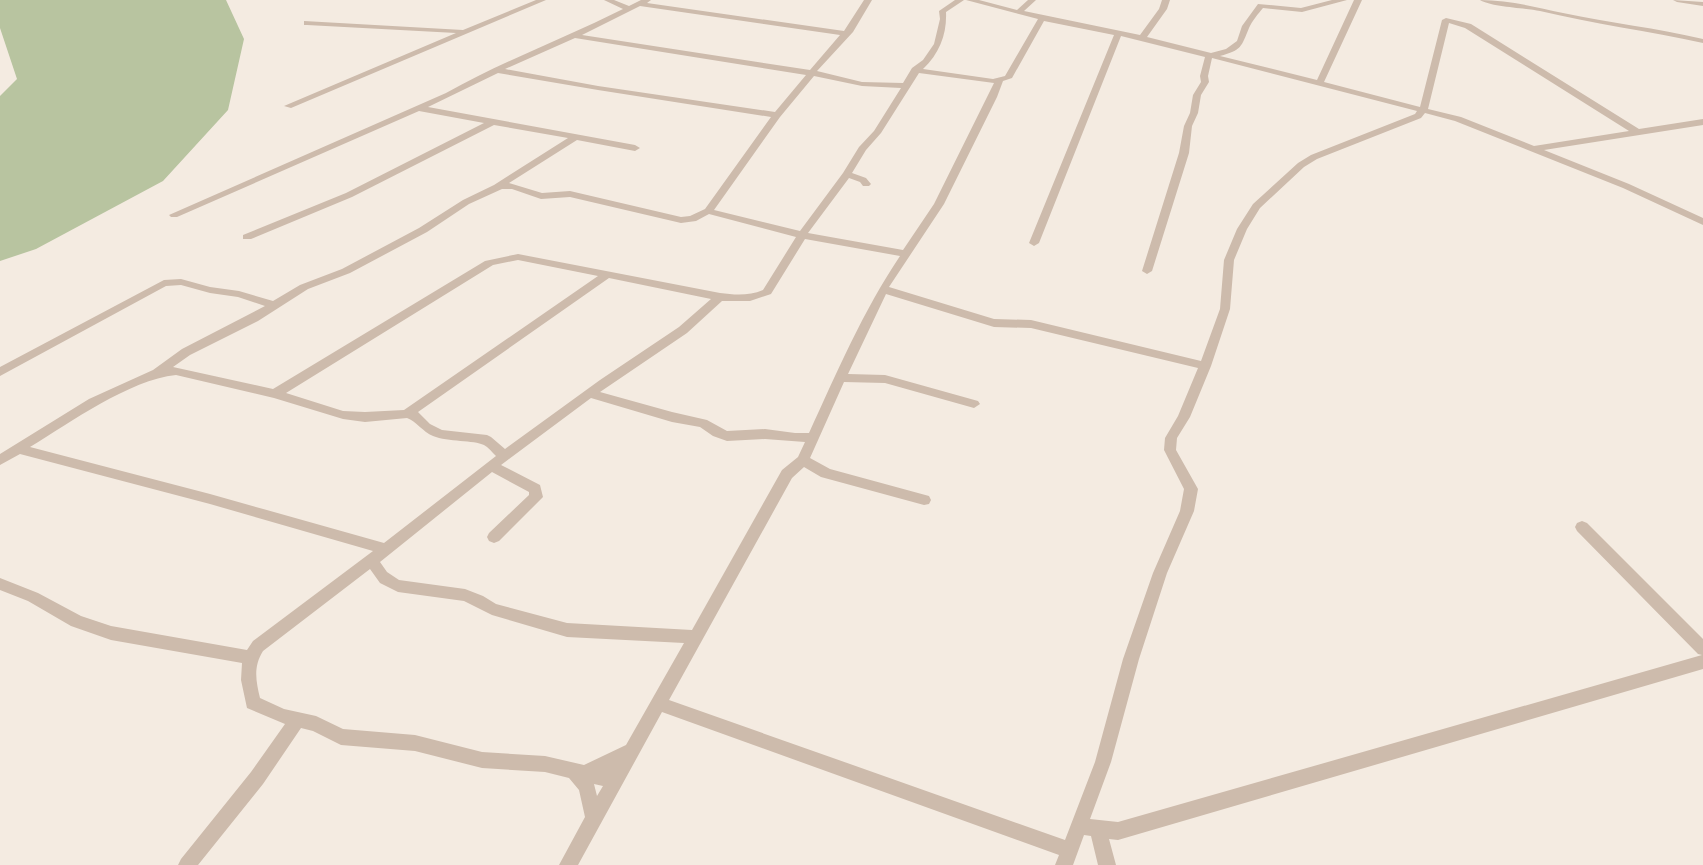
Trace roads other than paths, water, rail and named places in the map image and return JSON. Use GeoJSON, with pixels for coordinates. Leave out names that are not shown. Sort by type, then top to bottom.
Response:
{"type":"FeatureCollection","features":[{"type":"Feature","properties":{"kind":"street"},"geometry":{"type":"LineString","coordinates":[[288,106],[542,0]]}},
{"type":"Feature","properties":{"kind":"street"},"geometry":{"type":"LineString","coordinates":[[608,0],[634,6],[846,34]]}},
{"type":"Feature","properties":{"kind":"street"},"geometry":{"type":"LineString","coordinates":[[174,215],[449,95],[497,70],[574,36],[648,0]]}},
{"type":"Feature","properties":{"kind":"street"},"geometry":{"type":"LineString","coordinates":[[494,188],[513,186],[540,196],[570,194],[680,220],[692,219],[708,212],[778,115],[846,34],[868,0]]}},
{"type":"Feature","properties":{"kind":"street"},"geometry":{"type":"LineString","coordinates":[[275,394],[497,260],[518,257],[720,298],[750,298],[767,292],[802,235],[847,174],[916,70],[926,62],[938,44],[944,19],[943,11],[960,0]]}},
{"type":"Feature","properties":{"kind":"street"},"geometry":{"type":"LineString","coordinates":[[970,0],[1042,18],[1142,38],[1458,119],[1626,186],[1703,222]]}},
{"type":"Feature","properties":{"kind":"street"},"geometry":{"type":"LineString","coordinates":[[1020,11],[1032,0]]}},
{"type":"Feature","properties":{"kind":"street"},"geometry":{"type":"LineString","coordinates":[[1142,38],[1163,9],[1166,0]]}},
{"type":"Feature","properties":{"kind":"street"},"geometry":{"type":"LineString","coordinates":[[1266,0],[1264,2],[1277,6],[1302,10]]}},
{"type":"Feature","properties":{"kind":"street"},"geometry":{"type":"LineString","coordinates":[[1209,56],[1229,51],[1241,42],[1246,26],[1261,6],[1302,10],[1343,0]]}},
{"type":"Feature","properties":{"kind":"street"},"geometry":{"type":"LineString","coordinates":[[1320,83],[1358,0]]}},
{"type":"Feature","properties":{"kind":"street"},"geometry":{"type":"LineString","coordinates":[[1484,0],[1541,9],[1561,15],[1669,33],[1703,41]]}},
{"type":"Feature","properties":{"kind":"street"},"geometry":{"type":"LineString","coordinates":[[1677,0],[1703,4]]}},
{"type":"Feature","properties":{"kind":"street"},"geometry":{"type":"LineString","coordinates":[[916,70],[999,81],[1008,78],[1042,18]]}},
{"type":"Feature","properties":{"kind":"street"},"geometry":{"type":"LineString","coordinates":[[658,704],[1066,858],[1103,762],[1131,659],[1160,573],[1188,510],[1190,489],[1185,475],[1170,450],[1172,438],[1184,416],[1205,366],[1225,309],[1229,260],[1242,229],[1256,206],[1301,165],[1314,157],[1418,116],[1424,109],[1446,20],[1468,26],[1637,132]]}},
{"type":"Feature","properties":{"kind":"street"},"geometry":{"type":"LineString","coordinates":[[307,24],[465,32]]}},
{"type":"Feature","properties":{"kind":"street"},"geometry":{"type":"LineString","coordinates":[[1034,243],[1118,33]]}},
{"type":"Feature","properties":{"kind":"street"},"geometry":{"type":"LineString","coordinates":[[574,36],[813,74],[862,84],[906,86]]}},
{"type":"Feature","properties":{"kind":"street"},"geometry":{"type":"LineString","coordinates":[[1147,271],[1184,153],[1188,126],[1194,113],[1197,95],[1205,82],[1204,76],[1209,56]]}},
{"type":"Feature","properties":{"kind":"street"},"geometry":{"type":"LineString","coordinates":[[497,70],[598,88],[778,115]]}},
{"type":"Feature","properties":{"kind":"street"},"geometry":{"type":"LineString","coordinates":[[568,865],[788,474],[803,460],[883,289],[939,204],[993,97],[999,81]]}},
{"type":"Feature","properties":{"kind":"street"},"geometry":{"type":"LineString","coordinates":[[417,108],[635,148]]}},
{"type":"Feature","properties":{"kind":"street"},"geometry":{"type":"LineString","coordinates":[[247,237],[349,195],[492,122]]}},
{"type":"Feature","properties":{"kind":"street"},"geometry":{"type":"LineString","coordinates":[[1533,149],[1703,122]]}},
{"type":"Feature","properties":{"kind":"street"},"geometry":{"type":"LineString","coordinates":[[0,460],[93,402],[157,373],[186,352],[254,318],[272,305],[304,287],[346,270],[423,230],[466,202],[494,188],[576,137]]}},
{"type":"Feature","properties":{"kind":"street"},"geometry":{"type":"LineString","coordinates":[[847,174],[863,180],[866,184]]}},
{"type":"Feature","properties":{"kind":"street"},"geometry":{"type":"LineString","coordinates":[[708,212],[802,235],[906,254]]}},
{"type":"Feature","properties":{"kind":"street"},"geometry":{"type":"LineString","coordinates":[[407,414],[605,276]]}},
{"type":"Feature","properties":{"kind":"street"},"geometry":{"type":"LineString","coordinates":[[0,372],[164,283],[181,282],[210,290],[239,294],[272,305]]}},
{"type":"Feature","properties":{"kind":"street"},"geometry":{"type":"LineString","coordinates":[[883,289],[994,323],[1031,324],[1086,339],[1103,341],[1205,366]]}},
{"type":"Feature","properties":{"kind":"street"},"geometry":{"type":"LineString","coordinates":[[615,781],[545,764],[482,760],[415,743],[340,737],[316,724],[297,720],[253,703],[247,672],[251,656],[258,646],[372,560],[504,456],[611,378],[683,330],[720,298]]}},
{"type":"Feature","properties":{"kind":"street"},"geometry":{"type":"LineString","coordinates":[[157,373],[176,371],[275,394],[350,416],[365,417],[407,414],[415,416],[426,427],[438,433],[487,440],[504,456]]}},
{"type":"Feature","properties":{"kind":"street"},"geometry":{"type":"LineString","coordinates":[[840,378],[885,379],[974,404]]}},
{"type":"Feature","properties":{"kind":"street"},"geometry":{"type":"LineString","coordinates":[[591,394],[672,418],[703,423],[717,433],[727,436],[764,434],[794,438],[813,437]]}},
{"type":"Feature","properties":{"kind":"street"},"geometry":{"type":"LineString","coordinates":[[18,449],[386,549]]}},
{"type":"Feature","properties":{"kind":"street"},"geometry":{"type":"LineString","coordinates":[[803,460],[826,473],[924,500]]}},
{"type":"Feature","properties":{"kind":"street"},"geometry":{"type":"LineString","coordinates":[[491,466],[535,489],[536,493],[536,497],[494,537]]}},
{"type":"Feature","properties":{"kind":"street"},"geometry":{"type":"LineString","coordinates":[[1582,527],[1703,649]]}},
{"type":"Feature","properties":{"kind":"street"},"geometry":{"type":"LineString","coordinates":[[372,560],[381,576],[398,586],[465,595],[478,600],[492,609],[567,630],[695,638]]}},
{"type":"Feature","properties":{"kind":"street"},"geometry":{"type":"LineString","coordinates":[[0,584],[33,597],[76,621],[111,633],[202,650],[251,656]]}},
{"type":"Feature","properties":{"kind":"street"},"geometry":{"type":"LineString","coordinates":[[1079,826],[1118,831],[1703,662]]}},
{"type":"Feature","properties":{"kind":"street"},"geometry":{"type":"LineString","coordinates":[[186,865],[257,778],[297,720]]}},
{"type":"Feature","properties":{"kind":"street"},"geometry":{"type":"LineString","coordinates":[[579,773],[632,751]]}},
{"type":"Feature","properties":{"kind":"street"},"geometry":{"type":"LineString","coordinates":[[579,773],[586,786],[594,818]]}},
{"type":"Feature","properties":{"kind":"street"},"geometry":{"type":"LineString","coordinates":[[1098,828],[1107,865]]}}]}
